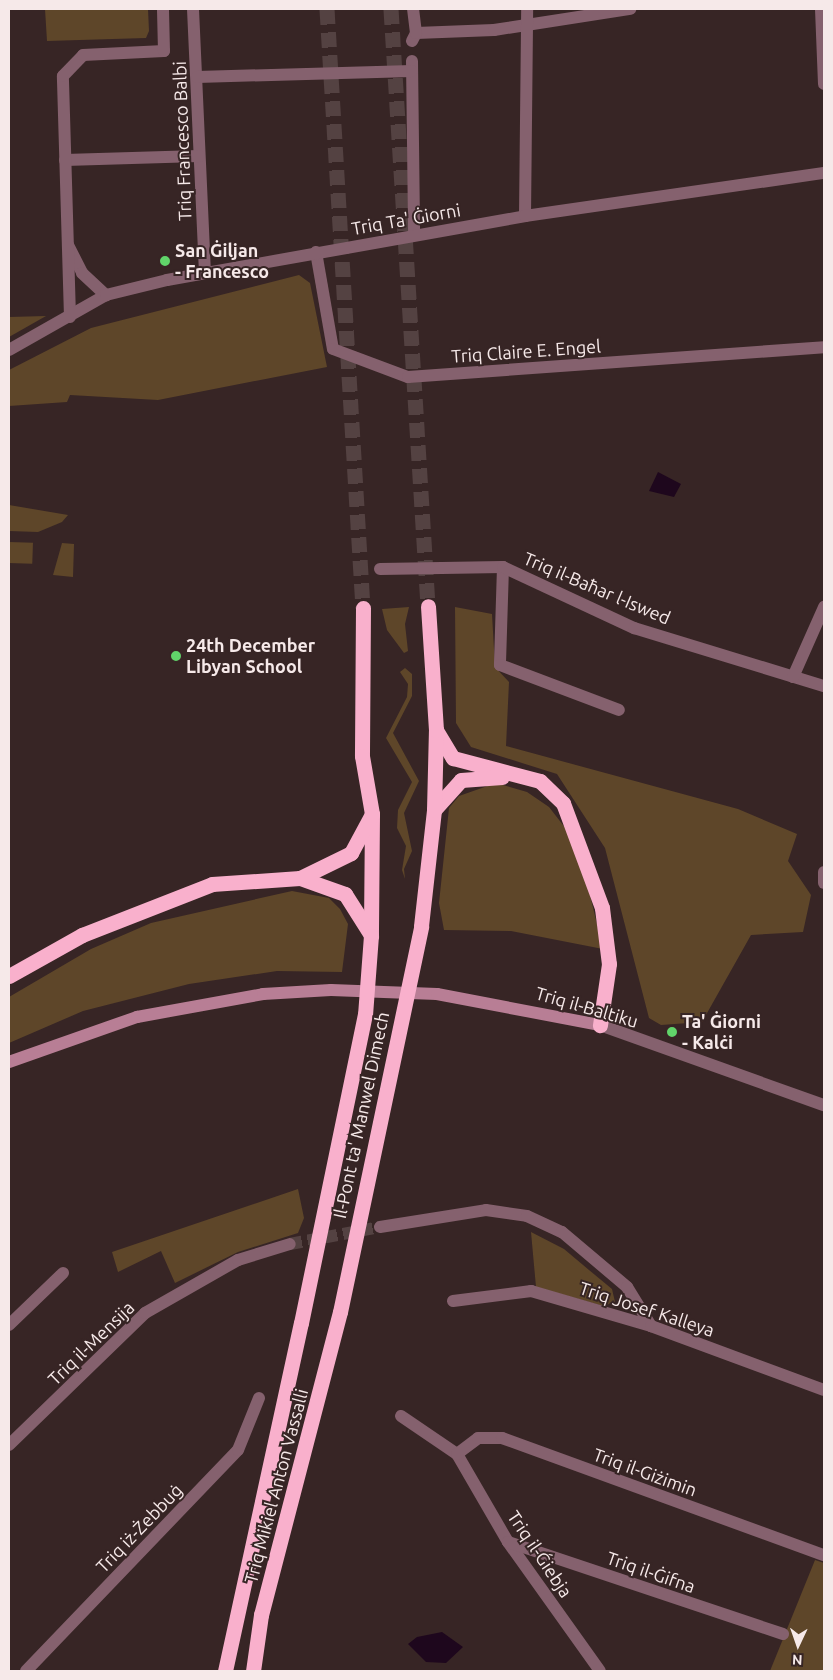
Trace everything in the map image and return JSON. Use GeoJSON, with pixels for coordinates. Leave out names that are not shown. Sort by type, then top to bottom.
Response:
{"type":"FeatureCollection","features":[{"type":"Feature","properties":{"kind":"highway"},"geometry":{"type":"LineString","coordinates":[[428,606],[436,730],[434,810]]}},
{"type":"Feature","properties":{"kind":"highway"},"geometry":{"type":"LineString","coordinates":[[363,608],[362,756],[372,814],[371,936]]}},
{"type":"Feature","properties":{"kind":"highway"},"geometry":{"type":"LineString","coordinates":[[436,730],[454,758],[509,776],[540,781],[564,803],[587,861],[602,908],[609,964],[600,1025]]}},
{"type":"Feature","properties":{"kind":"highway"},"geometry":{"type":"LineString","coordinates":[[434,810],[461,780],[509,776]]}},
{"type":"Feature","properties":{"kind":"highway","name":"Il-Pont ta' Manwel Dimech"},"geometry":{"type":"LineString","coordinates":[[340,1312],[422,926],[434,810]]}},
{"type":"Feature","properties":{"kind":"highway"},"geometry":{"type":"LineString","coordinates":[[9,976],[82,935],[212,884],[300,878],[351,853],[372,814]]}},
{"type":"Feature","properties":{"kind":"highway"},"geometry":{"type":"LineString","coordinates":[[300,878],[345,894],[371,936]]}},
{"type":"Feature","properties":{"kind":"highway","name":"Il-Pont ta' Manwel Dimech"},"geometry":{"type":"LineString","coordinates":[[301,1323],[365,1015],[371,936]]}},
{"type":"Feature","properties":{"kind":"highway","name":"Triq Mikiel Anton Vassalli"},"geometry":{"type":"LineString","coordinates":[[253,1671],[261,1615],[340,1312]]}},
{"type":"Feature","properties":{"kind":"highway","name":"Triq Mikiel Anton Vassalli"},"geometry":{"type":"LineString","coordinates":[[225,1671],[301,1323]]}},
{"type":"Feature","properties":{"kind":"main road","name":"Triq il-Baltiku"},"geometry":{"type":"LineString","coordinates":[[9,1062],[80,1034],[164,1011],[263,994],[331,990],[437,994],[600,1025]]}},
{"type":"Feature","properties":{"kind":"street"},"geometry":{"type":"LineString","coordinates":[[70,317],[65,238],[63,76],[83,54],[164,51],[163,9]]}},
{"type":"Feature","properties":{"kind":"street","name":"Triq Francesco Balbi"},"geometry":{"type":"LineString","coordinates":[[193,9],[205,272]]}},
{"type":"Feature","properties":{"kind":"street"},"geometry":{"type":"LineString","coordinates":[[413,9],[414,37],[528,24],[630,9]]}},
{"type":"Feature","properties":{"kind":"street"},"geometry":{"type":"LineString","coordinates":[[525,216],[528,24],[526,9]]}},
{"type":"Feature","properties":{"kind":"street"},"geometry":{"type":"LineString","coordinates":[[820,9],[824,84]]}},
{"type":"Feature","properties":{"kind":"street"},"geometry":{"type":"LineString","coordinates":[[197,78],[412,66],[414,234]]}},
{"type":"Feature","properties":{"kind":"street"},"geometry":{"type":"LineString","coordinates":[[65,160],[199,156]]}},
{"type":"Feature","properties":{"kind":"street","name":"Triq Ta' Ġiorni"},"geometry":{"type":"LineString","coordinates":[[9,350],[106,295],[205,272],[525,216],[824,173]]}},
{"type":"Feature","properties":{"kind":"street"},"geometry":{"type":"LineString","coordinates":[[65,238],[82,273],[106,295]]}},
{"type":"Feature","properties":{"kind":"street","name":"Triq Claire E. Engel"},"geometry":{"type":"LineString","coordinates":[[316,252],[334,349],[408,377],[824,347]]}},
{"type":"Feature","properties":{"kind":"street"},"geometry":{"type":"LineString","coordinates":[[503,567],[500,665],[619,710]]}},
{"type":"Feature","properties":{"kind":"street","name":"Triq il-Baħar l-Iswed"},"geometry":{"type":"LineString","coordinates":[[380,569],[503,567],[634,628],[824,686]]}},
{"type":"Feature","properties":{"kind":"street"},"geometry":{"type":"LineString","coordinates":[[793,677],[824,607]]}},
{"type":"Feature","properties":{"kind":"street","name":"Triq il-Baltiku"},"geometry":{"type":"LineString","coordinates":[[600,1025],[824,1104]]}},
{"type":"Feature","properties":{"kind":"street"},"geometry":{"type":"LineString","coordinates":[[380,1227],[486,1210],[527,1216],[562,1232],[627,1287],[651,1326]]}},
{"type":"Feature","properties":{"kind":"street","name":"Triq il-Mensija"},"geometry":{"type":"LineString","coordinates":[[9,1445],[145,1313],[238,1260],[290,1244]]}},
{"type":"Feature","properties":{"kind":"street"},"geometry":{"type":"LineString","coordinates":[[9,1326],[63,1273]]}},
{"type":"Feature","properties":{"kind":"street","name":"Triq Josef Kalleya"},"geometry":{"type":"LineString","coordinates":[[453,1300],[531,1291],[651,1326],[824,1390]]}},
{"type":"Feature","properties":{"kind":"street","name":"Triq iż-Żebbuġ"},"geometry":{"type":"LineString","coordinates":[[26,1671],[238,1450],[259,1398]]}},
{"type":"Feature","properties":{"kind":"street"},"geometry":{"type":"LineString","coordinates":[[401,1416],[457,1454]]}},
{"type":"Feature","properties":{"kind":"street","name":"Triq il-Giżimin"},"geometry":{"type":"LineString","coordinates":[[457,1454],[478,1438],[502,1438],[824,1555]]}},
{"type":"Feature","properties":{"kind":"street","name":"Triq il-Ǵiebja"},"geometry":{"type":"LineString","coordinates":[[457,1454],[508,1542],[600,1671]]}},
{"type":"Feature","properties":{"kind":"street","name":"Triq il-Ġifna"},"geometry":{"type":"LineString","coordinates":[[508,1542],[783,1634]]}},
{"type":"Feature","properties":{"kind":"shaded area"},"geometry":{"type":"Polygon","coordinates":[[[45,9],[148,9],[149,31],[146,38],[47,41],[45,9]]]}},
{"type":"Feature","properties":{"kind":"shaded area"},"geometry":{"type":"Polygon","coordinates":[[[299,275],[310,283],[327,367],[158,400],[70,395],[67,402],[9,406],[9,370],[91,328],[299,275]]]}},
{"type":"Feature","properties":{"kind":"shaded area"},"geometry":{"type":"Polygon","coordinates":[[[46,316],[9,337],[9,317],[46,316]]]}},
{"type":"Feature","properties":{"kind":"shaded area"},"geometry":{"type":"Polygon","coordinates":[[[658,472],[681,484],[674,497],[649,491],[658,472]]]}},
{"type":"Feature","properties":{"kind":"shaded area"},"geometry":{"type":"Polygon","coordinates":[[[9,505],[68,515],[62,522],[38,532],[9,531],[9,505]]]}},
{"type":"Feature","properties":{"kind":"shaded area"},"geometry":{"type":"Polygon","coordinates":[[[9,542],[33,543],[32,564],[9,563],[9,542]]]}},
{"type":"Feature","properties":{"kind":"shaded area"},"geometry":{"type":"Polygon","coordinates":[[[62,543],[74,544],[73,577],[53,575],[62,543]]]}},
{"type":"Feature","properties":{"kind":"shaded area"},"geometry":{"type":"Polygon","coordinates":[[[409,607],[405,624],[408,651],[404,653],[387,630],[382,609],[409,607]]]}},
{"type":"Feature","properties":{"kind":"shaded area"},"geometry":{"type":"Polygon","coordinates":[[[455,607],[492,614],[495,667],[509,682],[506,746],[738,809],[797,834],[788,861],[811,895],[803,932],[751,935],[702,1022],[661,1025],[649,1018],[605,848],[557,774],[471,747],[456,723],[455,607]]]}},
{"type":"Feature","properties":{"kind":"shaded area"},"geometry":{"type":"Polygon","coordinates":[[[405,668],[412,674],[412,696],[393,733],[419,781],[404,813],[412,851],[404,869],[405,879],[402,870],[406,846],[397,828],[398,810],[412,782],[386,738],[407,697],[408,684],[400,672],[405,668]]]}},
{"type":"Feature","properties":{"kind":"shaded area"},"geometry":{"type":"Polygon","coordinates":[[[496,783],[527,792],[549,807],[570,834],[583,866],[603,949],[511,931],[444,930],[439,903],[449,808],[459,796],[496,783]]]}},
{"type":"Feature","properties":{"kind":"shaded area"},"geometry":{"type":"Polygon","coordinates":[[[292,891],[329,898],[340,909],[348,924],[342,972],[277,971],[189,984],[83,1011],[9,1043],[9,997],[91,949],[151,923],[292,891]]]}},
{"type":"Feature","properties":{"kind":"shaded area"},"geometry":{"type":"Polygon","coordinates":[[[298,1189],[304,1218],[298,1233],[238,1252],[175,1283],[161,1251],[118,1272],[112,1252],[298,1189]]]}},
{"type":"Feature","properties":{"kind":"shaded area"},"geometry":{"type":"Polygon","coordinates":[[[531,1232],[564,1249],[612,1289],[615,1302],[603,1306],[536,1287],[531,1232]]]}},
{"type":"Feature","properties":{"kind":"shaded area"},"geometry":{"type":"Polygon","coordinates":[[[815,1560],[824,1563],[824,1671],[770,1671],[815,1560]]]}},
{"type":"Feature","properties":{"kind":"shaded area"},"geometry":{"type":"Polygon","coordinates":[[[442,1632],[463,1647],[446,1663],[426,1662],[408,1644],[417,1637],[442,1632]]]}},
{"type":"Feature","properties":{"kind":"tunnel"},"geometry":{"type":"LineString","coordinates":[[327,9],[363,608]]}},
{"type":"Feature","properties":{"kind":"tunnel"},"geometry":{"type":"LineString","coordinates":[[391,9],[428,606]]}},
{"type":"Feature","properties":{"kind":"tunnel"},"geometry":{"type":"LineString","coordinates":[[290,1244],[380,1227]]}},
{"type":"Feature","properties":{"kind":"place","name":"San Ġiljan - Francesco"},"geometry":{"type":"Point","coordinates":[165,261]}},
{"type":"Feature","properties":{"kind":"place","name":"24th December Libyan School"},"geometry":{"type":"Point","coordinates":[176,656]}},
{"type":"Feature","properties":{"kind":"place","name":"Ta' Ġiorni - Kalċi"},"geometry":{"type":"Point","coordinates":[672,1032]}}]}
